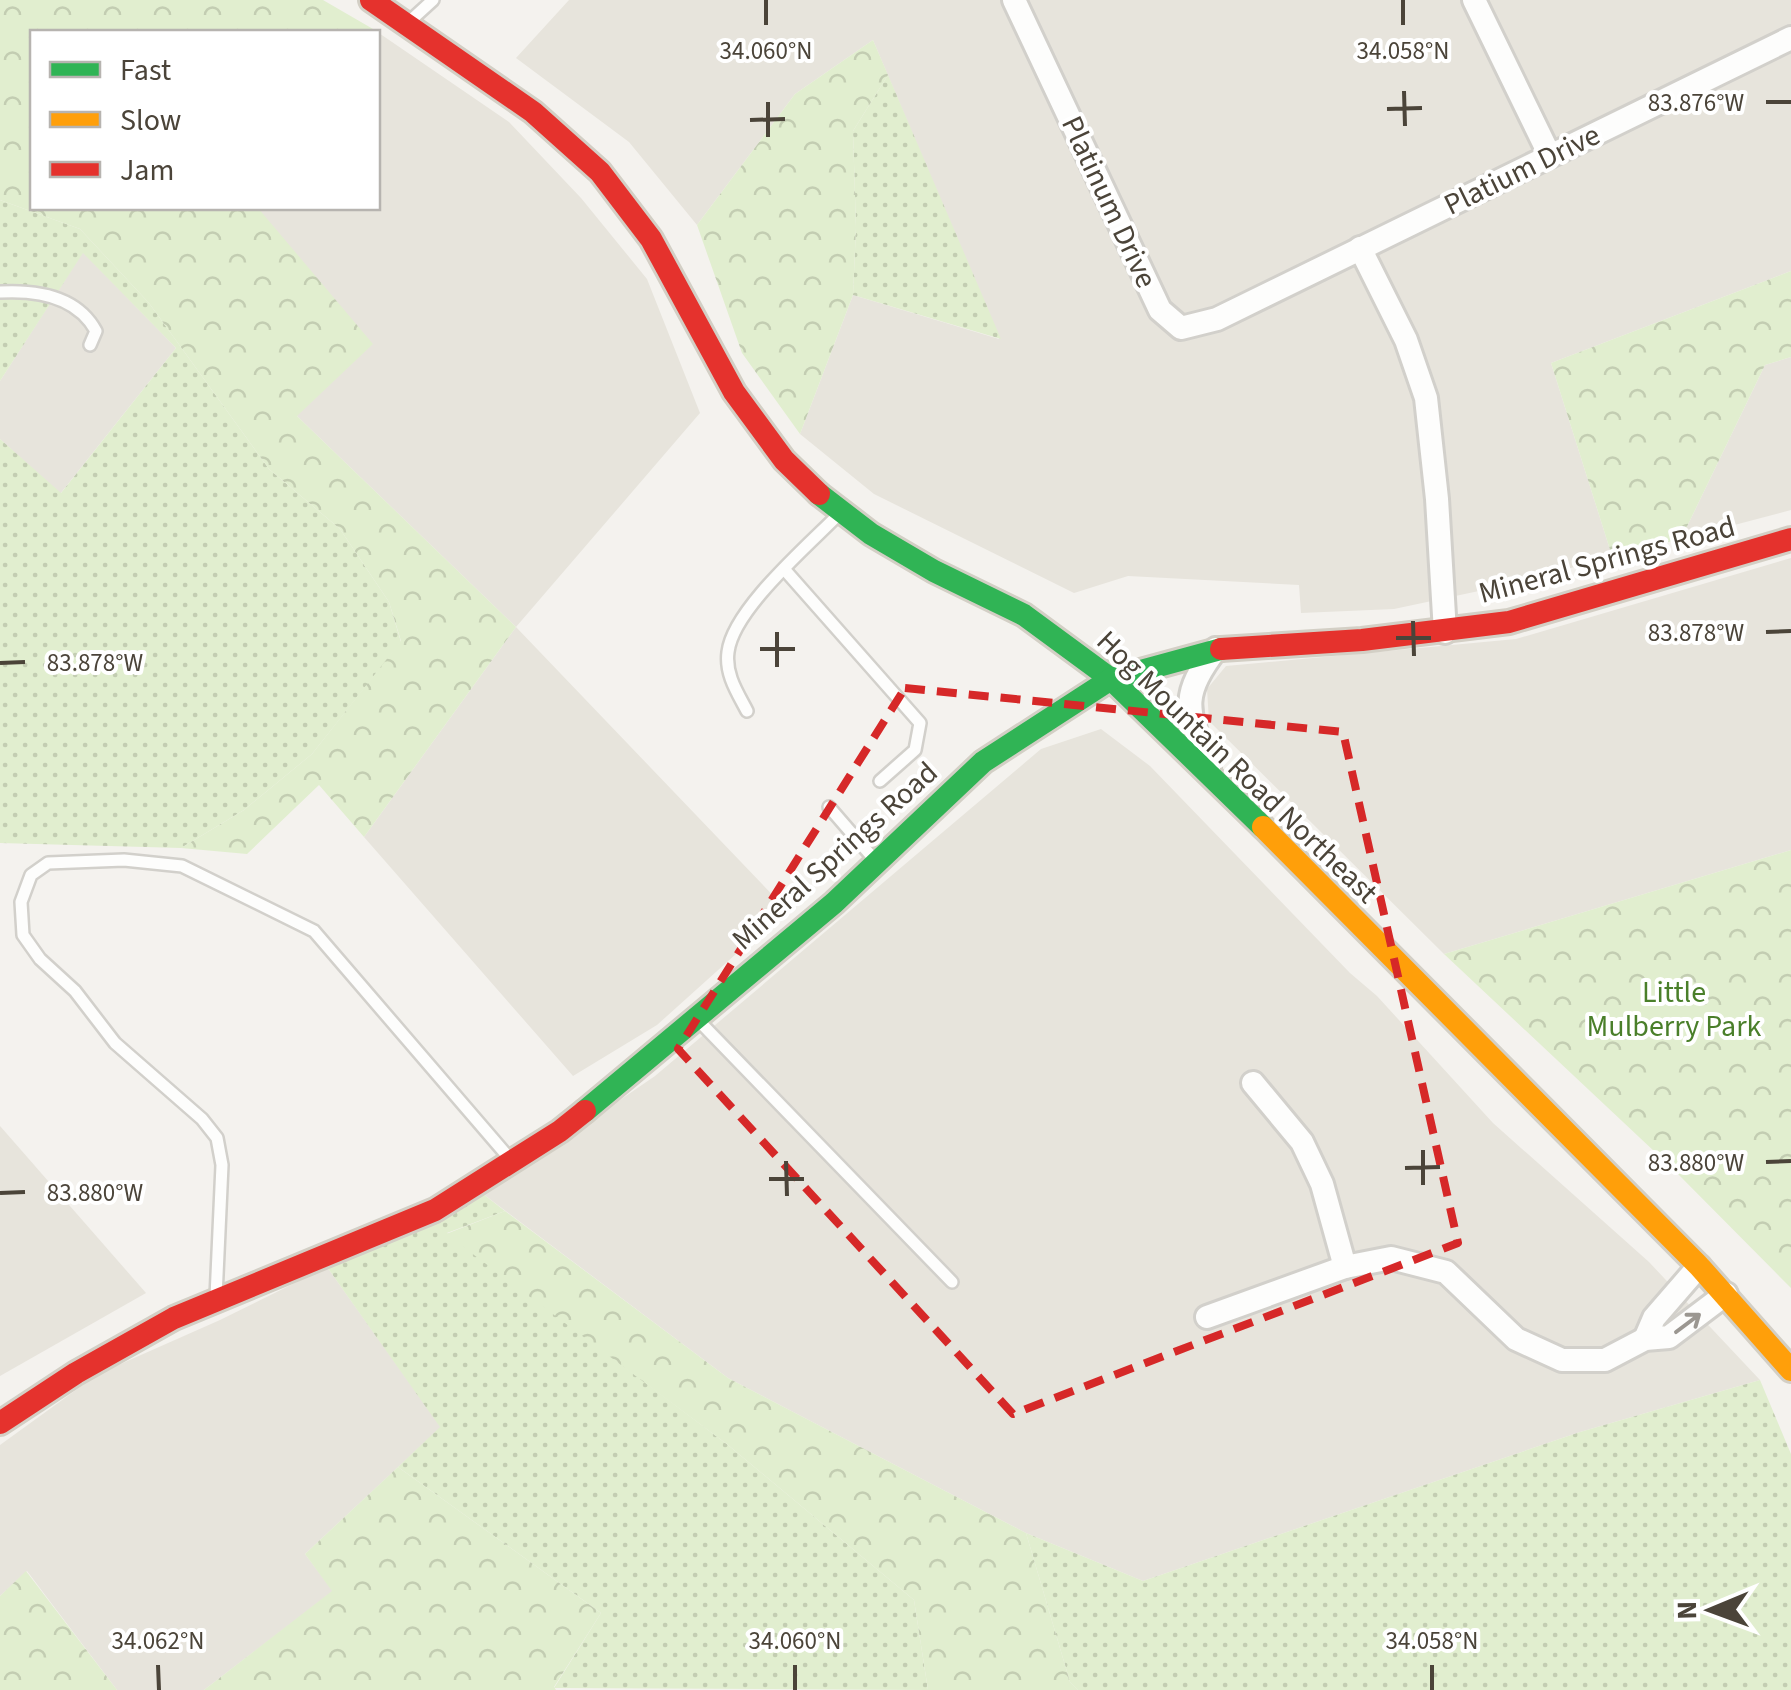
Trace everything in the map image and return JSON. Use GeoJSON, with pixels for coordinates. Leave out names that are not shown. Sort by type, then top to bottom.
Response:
{"type":"FeatureCollection","features":[{"type":"Feature","properties":{"kind":"street","name":"Hog Mountain Road Northeast"},"geometry":{"type":"LineString","coordinates":[[371,0],[533,112],[600,172],[651,239],[734,392],[784,460],[871,534],[1024,616],[1111,679],[1699,1266],[1791,1370]]}},
{"type":"Feature","properties":{"kind":"street","name":"Platinum Drive"},"geometry":{"type":"LineString","coordinates":[[1014,0],[1160,310],[1181,328],[1218,319],[1360,248]]}},
{"type":"Feature","properties":{"kind":"street"},"geometry":{"type":"LineString","coordinates":[[1474,0],[1550,156]]}},
{"type":"Feature","properties":{"kind":"street","name":"Platium Drive"},"geometry":{"type":"LineString","coordinates":[[1360,248],[1791,38]]}},
{"type":"Feature","properties":{"kind":"street"},"geometry":{"type":"LineString","coordinates":[[1360,248],[1406,340],[1426,398],[1445,632]]}},
{"type":"Feature","properties":{"kind":"street","name":"Mineral Springs Road"},"geometry":{"type":"LineString","coordinates":[[0,1423],[76,1373],[174,1318],[434,1210],[560,1131],[834,903],[983,762],[1111,679],[1216,649],[1445,632],[1509,622],[1791,539]]}},
{"type":"Feature","properties":{"kind":"street"},"geometry":{"type":"LineString","coordinates":[[1212,776],[1189,702],[1195,679],[1216,649]]}},
{"type":"Feature","properties":{"kind":"street"},"geometry":{"type":"LineString","coordinates":[[1253,1083],[1302,1142],[1322,1184],[1345,1266]]}},
{"type":"Feature","properties":{"kind":"street"},"geometry":{"type":"LineString","coordinates":[[1207,1317],[1345,1266],[1391,1258],[1446,1272],[1516,1338],[1562,1360],[1605,1360],[1644,1339],[1669,1337],[1726,1294]]}},
{"type":"Feature","properties":{"kind":"street"},"geometry":{"type":"LineString","coordinates":[[1644,1339],[1654,1318],[1699,1266]]}},
{"type":"Feature","properties":{"kind":"lane"},"geometry":{"type":"LineString","coordinates":[[407,24],[433,0]]}},
{"type":"Feature","properties":{"kind":"lane"},"geometry":{"type":"LineString","coordinates":[[0,292],[31,290],[67,303],[90,320],[96,331],[90,345]]}},
{"type":"Feature","properties":{"kind":"lane"},"geometry":{"type":"LineString","coordinates":[[747,711],[730,680],[728,652],[738,622],[842,511]]}},
{"type":"Feature","properties":{"kind":"lane"},"geometry":{"type":"LineString","coordinates":[[784,569],[920,723],[915,750],[880,780]]}},
{"type":"Feature","properties":{"kind":"lane"},"geometry":{"type":"LineString","coordinates":[[829,807],[877,862]]}},
{"type":"Feature","properties":{"kind":"lane"},"geometry":{"type":"LineString","coordinates":[[216,1300],[222,1165],[216,1138],[202,1119],[115,1043],[75,991],[40,959],[23,935],[20,902],[30,875],[48,864],[124,860],[182,866],[314,931],[513,1162]]}},
{"type":"Feature","properties":{"kind":"lane"},"geometry":{"type":"LineString","coordinates":[[696,1018],[952,1282]]}},
{"type":"Feature","properties":{"kind":"highlighted area"},"geometry":{"type":"Polygon","coordinates":[[[905,688],[1343,732],[1458,1243],[1013,1414],[678,1049],[905,688]]]}},
{"type":"Feature","properties":{"kind":"shaded area"},"geometry":{"type":"Polygon","coordinates":[[[569,0],[1791,0],[1791,271],[1551,363],[1612,556],[1526,581],[1394,609],[1301,613],[1299,585],[1128,576],[1074,593],[874,494],[800,434],[853,295],[999,339],[873,40],[795,94],[697,225],[629,142],[516,58],[569,0]]]}},
{"type":"Feature","properties":{"kind":"shaded area"},"geometry":{"type":"Polygon","coordinates":[[[380,33],[509,122],[581,198],[647,279],[700,413],[516,627],[297,416],[257,210],[380,210],[380,33]]]}},
{"type":"Feature","properties":{"kind":"shaded area"},"geometry":{"type":"Polygon","coordinates":[[[83,252],[176,348],[60,494],[0,439],[0,381],[83,252]]]}},
{"type":"Feature","properties":{"kind":"shaded area"},"geometry":{"type":"Polygon","coordinates":[[[1791,357],[1791,510],[1681,539],[1765,365],[1791,357]]]}},
{"type":"Feature","properties":{"kind":"shaded area"},"geometry":{"type":"Polygon","coordinates":[[[1791,558],[1791,850],[1444,954],[1209,721],[1207,689],[1226,666],[1516,639],[1791,558]]]}},
{"type":"Feature","properties":{"kind":"shaded area"},"geometry":{"type":"Polygon","coordinates":[[[516,627],[786,909],[657,1025],[573,1076],[364,837],[516,627]]]}},
{"type":"Feature","properties":{"kind":"shaded area"},"geometry":{"type":"Polygon","coordinates":[[[1101,729],[1150,766],[1350,973],[1377,996],[1493,1123],[1649,1262],[1760,1380],[1580,1432],[1143,1581],[1026,1533],[728,1378],[483,1194],[655,1076],[1041,749],[1101,729]]]}},
{"type":"Feature","properties":{"kind":"shaded area"},"geometry":{"type":"Polygon","coordinates":[[[0,1126],[146,1293],[0,1376],[0,1126]]]}},
{"type":"Feature","properties":{"kind":"shaded area"},"geometry":{"type":"Polygon","coordinates":[[[327,1267],[441,1427],[305,1554],[333,1591],[204,1690],[117,1690],[27,1571],[0,1596],[0,1445],[98,1374],[327,1267]]]}},
{"type":"Feature","properties":{"kind":"green space"},"geometry":{"type":"Polygon","coordinates":[[[0,0],[323,0],[373,29],[30,30],[30,210],[260,210],[373,344],[297,416],[516,627],[364,837],[319,785],[247,854],[181,848],[244,810],[312,754],[401,641],[389,602],[340,529],[269,469],[149,303],[80,229],[0,200],[0,0]]]}},
{"type":"Feature","properties":{"kind":"green space"},"geometry":{"type":"Polygon","coordinates":[[[873,40],[888,75],[853,131],[853,295],[800,434],[742,353],[697,225],[795,94],[873,40]]]}},
{"type":"Feature","properties":{"kind":"green space"},"geometry":{"type":"Polygon","coordinates":[[[888,75],[1001,339],[853,295],[853,131],[888,75]]]}},
{"type":"Feature","properties":{"kind":"green space"},"geometry":{"type":"Polygon","coordinates":[[[0,200],[80,229],[149,303],[269,469],[340,529],[389,602],[401,642],[312,754],[244,810],[181,848],[0,843],[0,439],[61,493],[176,348],[83,253],[0,381],[0,200]]]}},
{"type":"Feature","properties":{"kind":"green space"},"geometry":{"type":"Polygon","coordinates":[[[1791,271],[1791,357],[1765,365],[1681,539],[1612,556],[1551,363],[1791,271]]]}},
{"type":"Feature","properties":{"kind":"green space","name":"Little Mulberry Park"},"geometry":{"type":"Polygon","coordinates":[[[1791,850],[1791,1288],[1672,1168],[1444,954],[1791,850]]]}},
{"type":"Feature","properties":{"kind":"green space"},"geometry":{"type":"Polygon","coordinates":[[[483,1194],[505,1211],[447,1233],[728,1445],[914,1600],[928,1690],[554,1688],[601,1613],[398,1467],[440,1427],[327,1267],[483,1194]]]}},
{"type":"Feature","properties":{"kind":"green space"},"geometry":{"type":"Polygon","coordinates":[[[505,1211],[728,1378],[1026,1533],[1070,1682],[1078,1690],[928,1690],[914,1600],[728,1445],[446,1234],[505,1211]]]}},
{"type":"Feature","properties":{"kind":"green space"},"geometry":{"type":"Polygon","coordinates":[[[1760,1380],[1791,1454],[1791,1690],[1078,1690],[1070,1682],[1026,1533],[1143,1581],[1580,1432],[1760,1380]]]}},
{"type":"Feature","properties":{"kind":"green space"},"geometry":{"type":"Polygon","coordinates":[[[398,1467],[601,1613],[554,1687],[556,1690],[204,1690],[332,1591],[305,1554],[398,1467]]]}},
{"type":"Feature","properties":{"kind":"green space"},"geometry":{"type":"Polygon","coordinates":[[[26,1571],[117,1690],[0,1690],[0,1596],[26,1571]]]}},
{"type":"Feature","properties":{"kind":"traffic: fast"},"geometry":{"type":"LineString","coordinates":[[819,494],[871,534],[934,571],[1024,615],[1111,679],[1263,827]]}},
{"type":"Feature","properties":{"kind":"traffic: fast"},"geometry":{"type":"LineString","coordinates":[[585,1111],[834,903],[983,762],[1111,679],[1221,649]]}},
{"type":"Feature","properties":{"kind":"traffic: slow"},"geometry":{"type":"LineString","coordinates":[[1263,827],[1699,1266],[1791,1370]]}},
{"type":"Feature","properties":{"kind":"traffic: jam"},"geometry":{"type":"LineString","coordinates":[[371,0],[533,112],[600,172],[651,239],[734,392],[784,460],[819,494]]}},
{"type":"Feature","properties":{"kind":"traffic: jam"},"geometry":{"type":"LineString","coordinates":[[1221,649],[1362,640],[1509,622],[1791,539]]}},
{"type":"Feature","properties":{"kind":"traffic: jam"},"geometry":{"type":"LineString","coordinates":[[0,1423],[76,1373],[174,1318],[435,1210],[585,1111]]}}]}
